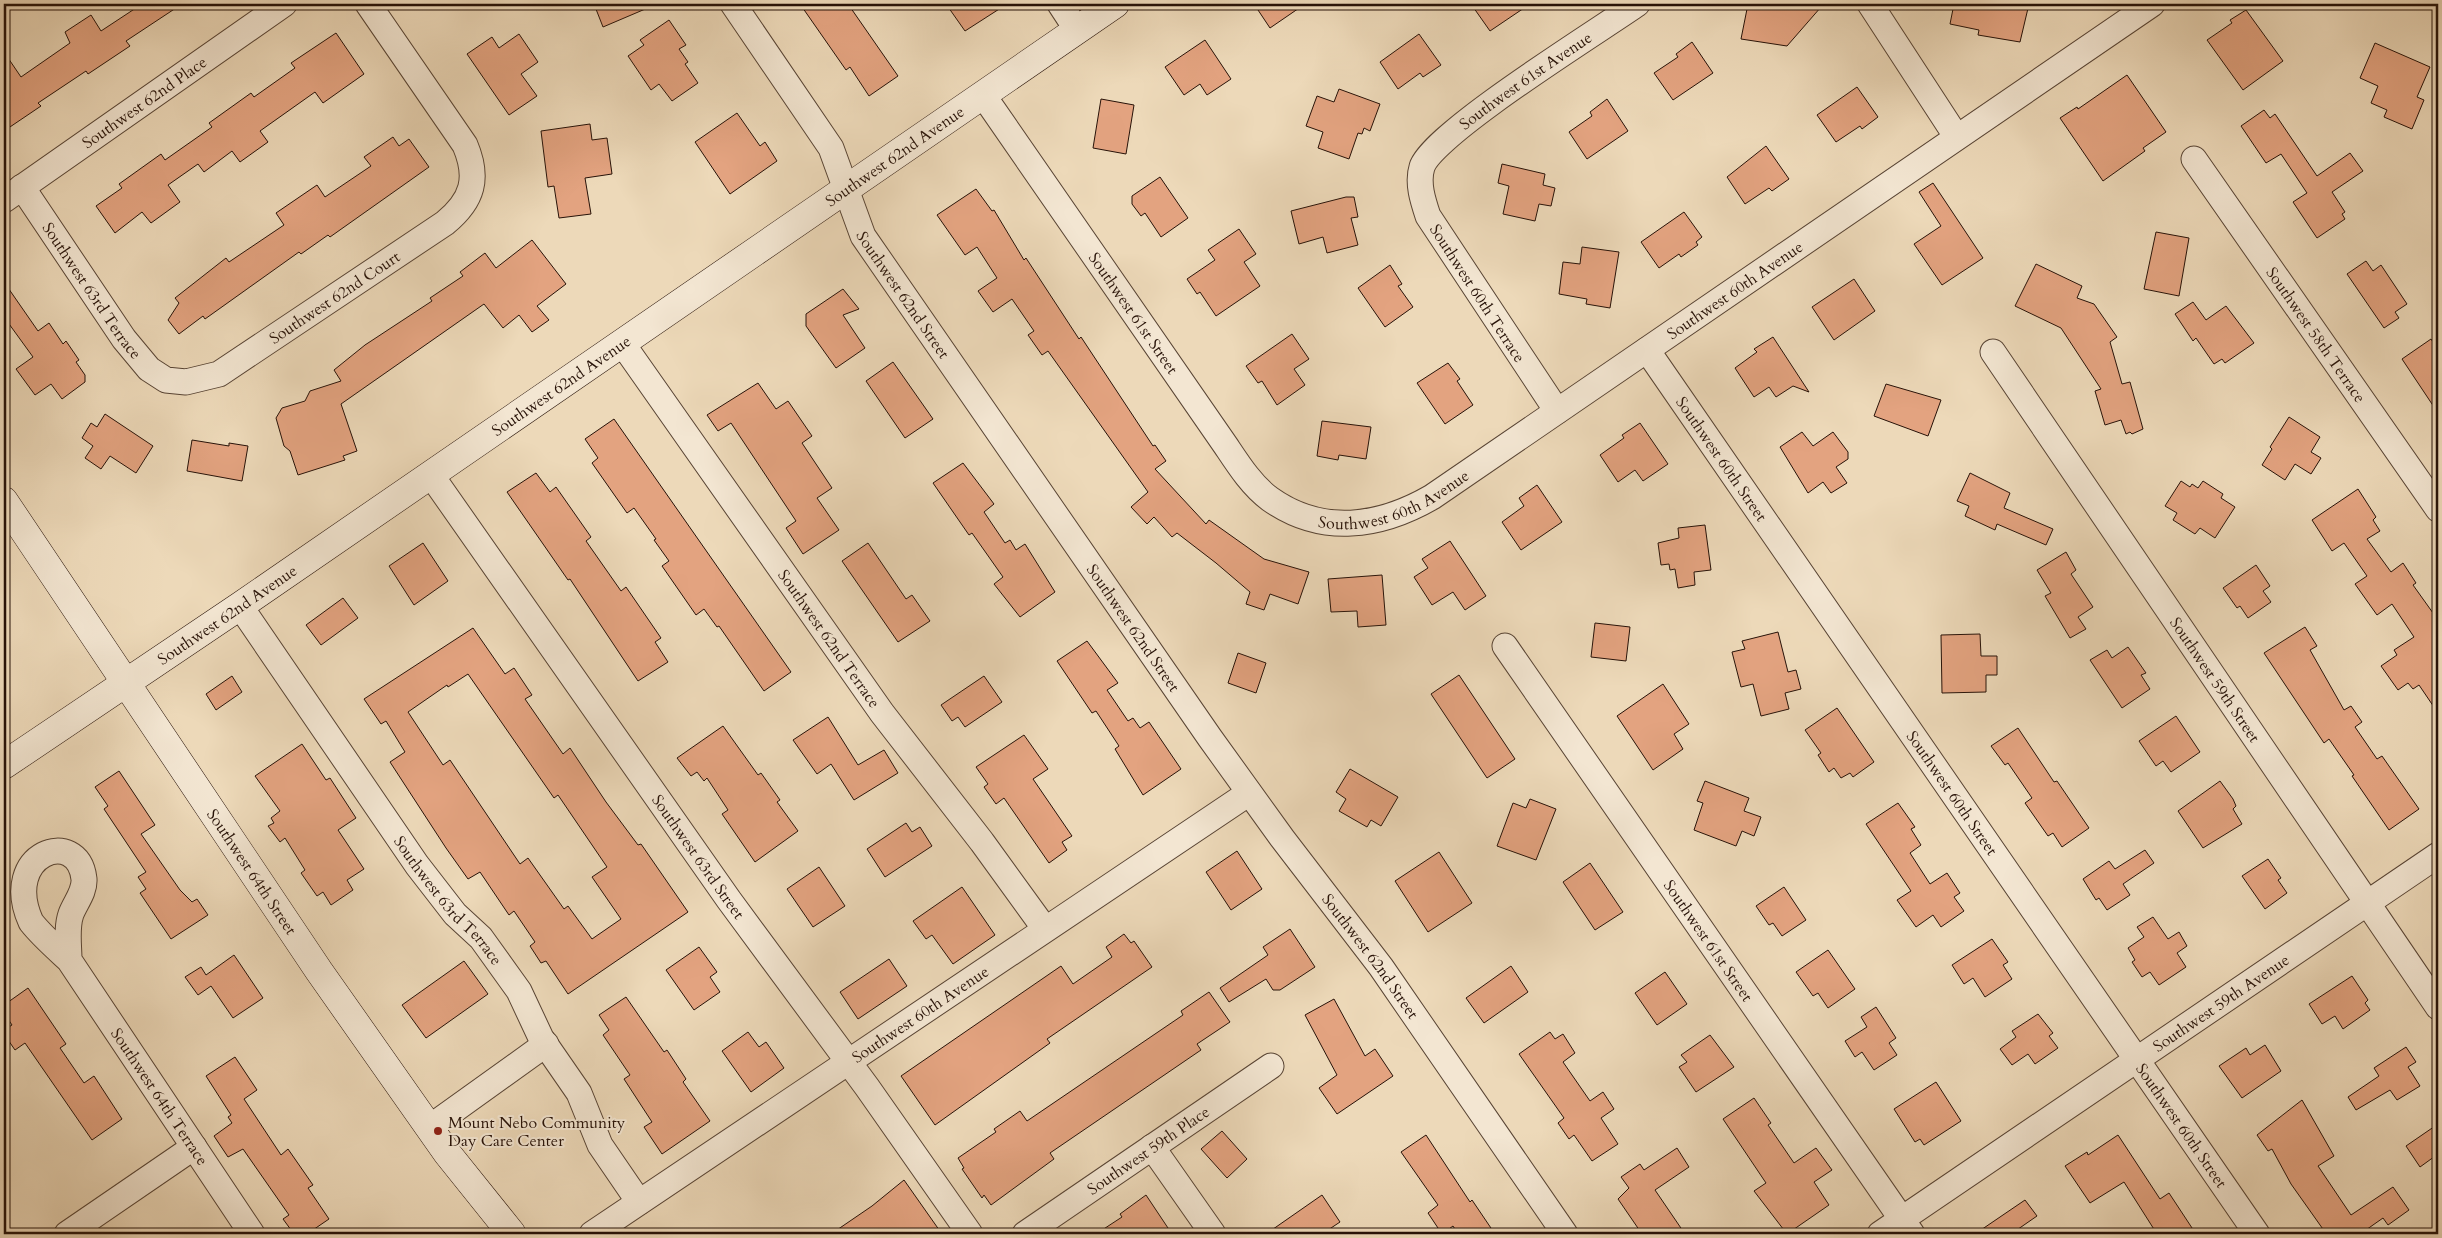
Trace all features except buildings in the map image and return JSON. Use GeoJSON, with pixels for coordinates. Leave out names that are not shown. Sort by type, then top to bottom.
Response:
{"type":"FeatureCollection","features":[{"type":"Feature","properties":{"kind":"street","name":"Southwest 62nd Place"},"geometry":{"type":"LineString","coordinates":[[13,193],[284,4]]}},
{"type":"Feature","properties":{"kind":"street","name":"Southwest 62nd Court"},"geometry":{"type":"LineString","coordinates":[[174,381],[198,381],[228,370],[445,223],[467,198],[473,180],[472,164],[462,140],[368,4]]}},
{"type":"Feature","properties":{"kind":"street","name":"Southwest 62nd Street"},"geometry":{"type":"LineString","coordinates":[[733,4],[831,148],[863,236],[1249,793],[1381,967],[1565,1234]]}},
{"type":"Feature","properties":{"kind":"street"},"geometry":{"type":"LineString","coordinates":[[1060,4],[1077,30]]}},
{"type":"Feature","properties":{"kind":"street","name":"Southwest 62nd Avenue"},"geometry":{"type":"LineString","coordinates":[[4,765],[240,606],[1115,4]]}},
{"type":"Feature","properties":{"kind":"street","name":"Southwest 61st Avenue"},"geometry":{"type":"LineString","coordinates":[[1422,167],[1439,144],[1472,117],[1637,4]]}},
{"type":"Feature","properties":{"kind":"street"},"geometry":{"type":"LineString","coordinates":[[1870,4],[1956,136]]}},
{"type":"Feature","properties":{"kind":"street","name":"Southwest 60th Avenue"},"geometry":{"type":"LineString","coordinates":[[1300,515],[1330,523],[1347,524],[1379,520],[1395,516],[1432,497],[1956,136],[2152,4]]}},
{"type":"Feature","properties":{"kind":"street","name":"Southwest 61st Street"},"geometry":{"type":"LineString","coordinates":[[983,95],[1238,463],[1269,498],[1300,515]]}},
{"type":"Feature","properties":{"kind":"street","name":"Southwest 58th Terrace"},"geometry":{"type":"LineString","coordinates":[[2194,159],[2438,509]]}},
{"type":"Feature","properties":{"kind":"street","name":"Southwest 60th Terrace"},"geometry":{"type":"LineString","coordinates":[[1422,167],[1422,196],[1428,216],[1557,411]]}},
{"type":"Feature","properties":{"kind":"street","name":"Southwest 63rd Terrace"},"geometry":{"type":"LineString","coordinates":[[13,193],[131,349],[158,376],[174,381]]}},
{"type":"Feature","properties":{"kind":"street","name":"Southwest 62nd Terrace"},"geometry":{"type":"LineString","coordinates":[[622,343],[877,706],[982,842],[1045,929]]}},
{"type":"Feature","properties":{"kind":"street","name":"Southwest 60th Street"},"geometry":{"type":"LineString","coordinates":[[1647,350],[2256,1234]]}},
{"type":"Feature","properties":{"kind":"street","name":"Southwest 59th Street"},"geometry":{"type":"LineString","coordinates":[[1993,352],[2438,1007]]}},
{"type":"Feature","properties":{"kind":"street","name":"Southwest 63rd Street"},"geometry":{"type":"LineString","coordinates":[[431,475],[734,907],[848,1061],[970,1234]]}},
{"type":"Feature","properties":{"kind":"street","name":"Southwest 64th Street"},"geometry":{"type":"LineString","coordinates":[[4,501],[319,971],[473,1188],[512,1234]]}},
{"type":"Feature","properties":{"kind":"street","name":"Southwest 63rd Terrace"},"geometry":{"type":"LineString","coordinates":[[240,606],[417,865],[455,914],[481,938],[519,990],[546,1044],[579,1093],[600,1145],[639,1202]]}},
{"type":"Feature","properties":{"kind":"street","name":"Southwest 61st Street"},"geometry":{"type":"LineString","coordinates":[[1505,646],[1906,1227]]}},
{"type":"Feature","properties":{"kind":"street","name":"Southwest 60th Avenue"},"geometry":{"type":"LineString","coordinates":[[592,1234],[1249,793]]}},
{"type":"Feature","properties":{"kind":"street","name":"Southwest 59th Avenue"},"geometry":{"type":"LineString","coordinates":[[1880,1234],[1906,1227],[2136,1059],[2438,855]]}},
{"type":"Feature","properties":{"kind":"street","name":"Southwest 64th Terrace"},"geometry":{"type":"LineString","coordinates":[[69,960],[252,1234]]}},
{"type":"Feature","properties":{"kind":"street"},"geometry":{"type":"LineString","coordinates":[[429,1128],[546,1044]]}},
{"type":"Feature","properties":{"kind":"street","name":"Southwest 59th Place"},"geometry":{"type":"LineString","coordinates":[[1025,1234],[1271,1066]]}},
{"type":"Feature","properties":{"kind":"street"},"geometry":{"type":"LineString","coordinates":[[67,1234],[194,1147]]}},
{"type":"Feature","properties":{"kind":"street"},"geometry":{"type":"LineString","coordinates":[[1152,1147],[1213,1234]]}},
{"type":"Feature","properties":{"kind":"place","name":"Mount Nebo Community Day Care Center"},"geometry":{"type":"Point","coordinates":[438,1131]}}]}
